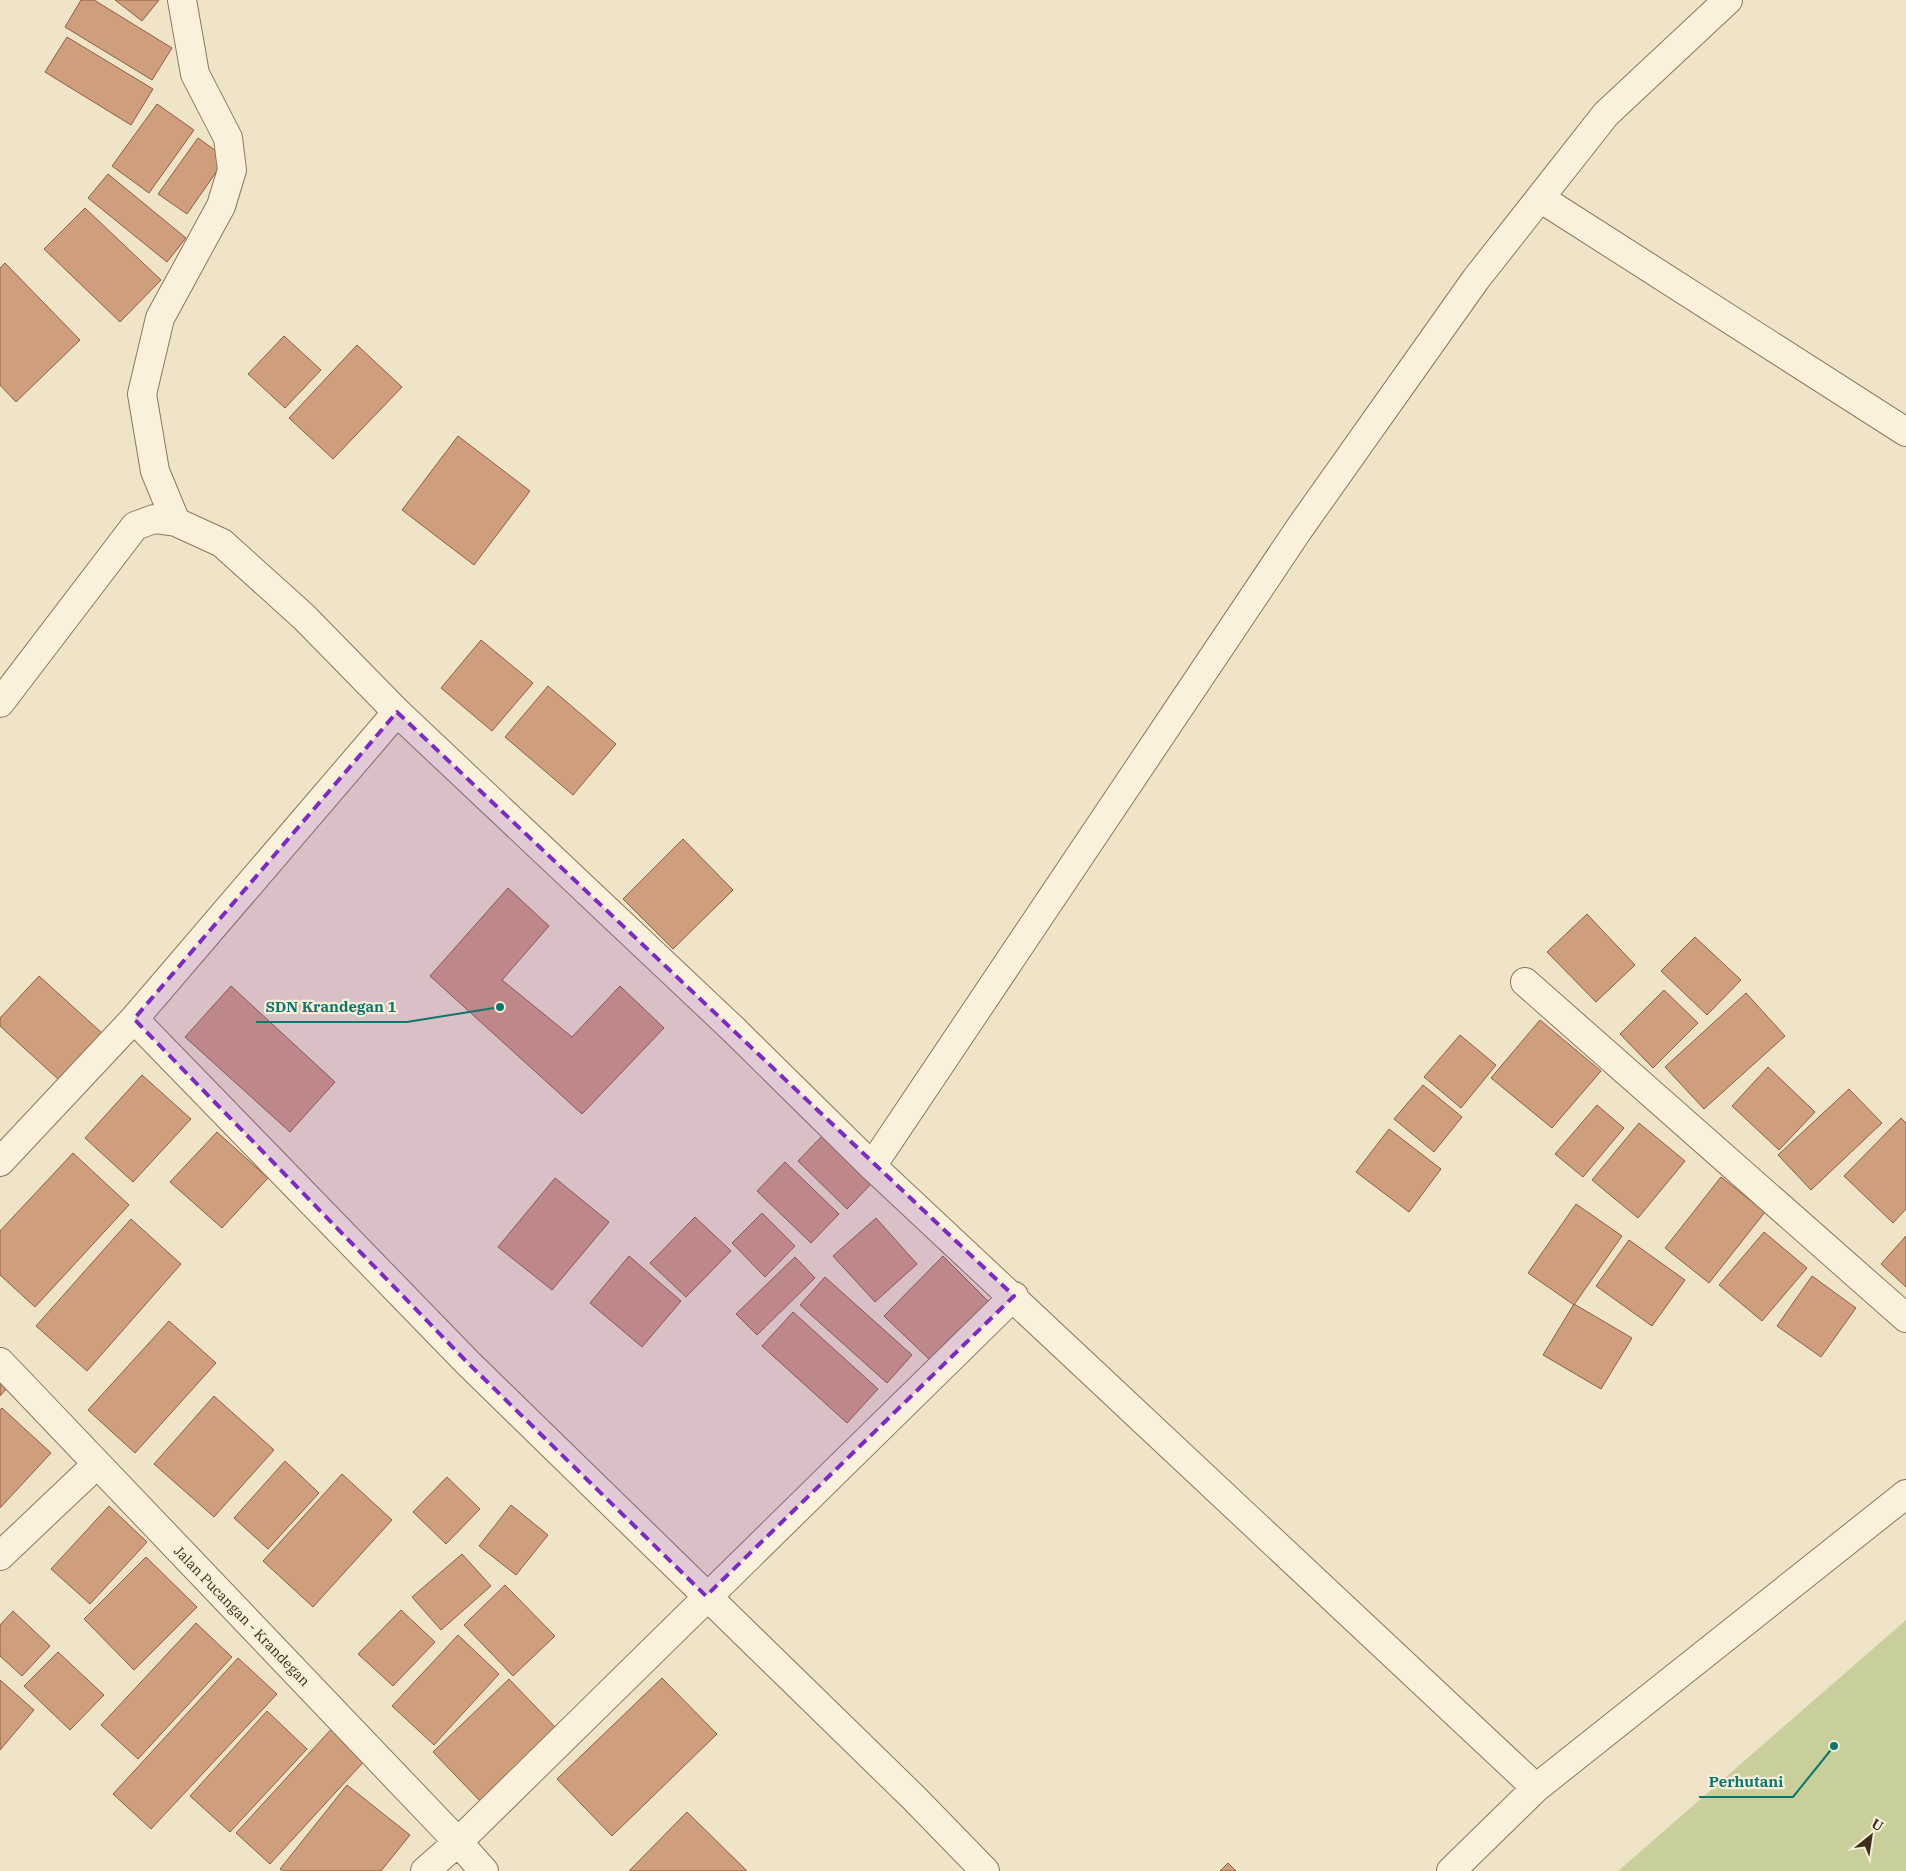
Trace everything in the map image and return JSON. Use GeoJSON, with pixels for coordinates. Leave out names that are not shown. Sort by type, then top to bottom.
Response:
{"type":"FeatureCollection","features":[{"type":"Feature","properties":{"kind":"street"},"geometry":{"type":"LineString","coordinates":[[176,522],[155,472],[142,394],[160,318],[221,206],[232,170],[228,138],[195,74],[182,0]]}},
{"type":"Feature","properties":{"kind":"street"},"geometry":{"type":"LineString","coordinates":[[872,1166],[1300,529],[1476,279],[1606,114],[1728,0]]}},
{"type":"Feature","properties":{"kind":"street"},"geometry":{"type":"LineString","coordinates":[[1540,198],[1906,432]]}},
{"type":"Feature","properties":{"kind":"street"},"geometry":{"type":"LineString","coordinates":[[0,703],[135,526],[154,520],[176,522],[222,543],[304,617],[397,712],[733,1029],[872,1166],[1014,1296],[1536,1788]]}},
{"type":"Feature","properties":{"kind":"street"},"geometry":{"type":"LineString","coordinates":[[0,1162],[134,1019],[397,712]]}},
{"type":"Feature","properties":{"kind":"street"},"geometry":{"type":"LineString","coordinates":[[1525,982],[1906,1318]]}},
{"type":"Feature","properties":{"kind":"street"},"geometry":{"type":"LineString","coordinates":[[134,1019],[468,1363],[914,1798],[985,1871]]}},
{"type":"Feature","properties":{"kind":"street"},"geometry":{"type":"LineString","coordinates":[[426,1871],[458,1842],[706,1596],[1014,1296]]}},
{"type":"Feature","properties":{"kind":"street","name":"Jalan Pucangan - Krandegan"},"geometry":{"type":"LineString","coordinates":[[0,1362],[484,1871]]}},
{"type":"Feature","properties":{"kind":"street"},"geometry":{"type":"LineString","coordinates":[[0,1556],[96,1465]]}},
{"type":"Feature","properties":{"kind":"street"},"geometry":{"type":"LineString","coordinates":[[1451,1871],[1536,1788],[1906,1494]]}},
{"type":"Feature","properties":{"kind":"highlighted area"},"geometry":{"type":"Polygon","coordinates":[[[397,712],[1014,1296],[706,1596],[468,1363],[134,1019],[397,712]]]}},
{"type":"Feature","properties":{"kind":"green space"},"geometry":{"type":"Polygon","coordinates":[[[1906,1620],[1906,1871],[1618,1871],[1906,1620]]]}},
{"type":"Feature","properties":{"kind":"building"},"geometry":{"type":"Polygon","coordinates":[[[81,0],[94,0],[172,48],[152,80],[65,27],[81,0]]]}},
{"type":"Feature","properties":{"kind":"building"},"geometry":{"type":"Polygon","coordinates":[[[115,0],[159,0],[142,21],[115,0]]]}},
{"type":"Feature","properties":{"kind":"building"},"geometry":{"type":"Polygon","coordinates":[[[67,37],[153,89],[131,125],[45,72],[67,37]]]}},
{"type":"Feature","properties":{"kind":"building"},"geometry":{"type":"Polygon","coordinates":[[[157,104],[194,130],[149,193],[112,166],[157,104]]]}},
{"type":"Feature","properties":{"kind":"building"},"geometry":{"type":"Polygon","coordinates":[[[198,138],[226,158],[187,214],[158,194],[198,138]]]}},
{"type":"Feature","properties":{"kind":"building"},"geometry":{"type":"Polygon","coordinates":[[[108,174],[186,238],[167,262],[88,198],[108,174]]]}},
{"type":"Feature","properties":{"kind":"building"},"geometry":{"type":"Polygon","coordinates":[[[85,208],[161,280],[120,322],[44,249],[85,208]]]}},
{"type":"Feature","properties":{"kind":"building"},"geometry":{"type":"Polygon","coordinates":[[[5,263],[80,340],[16,402],[0,385],[0,268],[5,263]]]}},
{"type":"Feature","properties":{"kind":"building"},"geometry":{"type":"Polygon","coordinates":[[[284,336],[321,370],[285,408],[248,374],[284,336]]]}},
{"type":"Feature","properties":{"kind":"building"},"geometry":{"type":"Polygon","coordinates":[[[357,345],[402,387],[333,459],[289,418],[357,345]]]}},
{"type":"Feature","properties":{"kind":"building"},"geometry":{"type":"Polygon","coordinates":[[[458,436],[530,491],[474,565],[402,510],[458,436]]]}},
{"type":"Feature","properties":{"kind":"building"},"geometry":{"type":"Polygon","coordinates":[[[481,640],[533,683],[492,731],[441,688],[481,640]]]}},
{"type":"Feature","properties":{"kind":"building"},"geometry":{"type":"Polygon","coordinates":[[[548,686],[616,744],[573,795],[505,737],[548,686]]]}},
{"type":"Feature","properties":{"kind":"building"},"geometry":{"type":"Polygon","coordinates":[[[683,839],[733,890],[673,949],[623,899],[683,839]]]}},
{"type":"Feature","properties":{"kind":"building"},"geometry":{"type":"Polygon","coordinates":[[[508,888],[549,926],[502,980],[572,1037],[620,986],[664,1028],[582,1114],[430,976],[508,888]]]}},
{"type":"Feature","properties":{"kind":"building"},"geometry":{"type":"Polygon","coordinates":[[[1587,914],[1635,965],[1596,1002],[1547,952],[1587,914]]]}},
{"type":"Feature","properties":{"kind":"building"},"geometry":{"type":"Polygon","coordinates":[[[1695,937],[1741,980],[1707,1015],[1661,971],[1695,937]]]}},
{"type":"Feature","properties":{"kind":"building"},"geometry":{"type":"Polygon","coordinates":[[[39,976],[102,1033],[59,1080],[0,1026],[0,1018],[39,976]]]}},
{"type":"Feature","properties":{"kind":"building"},"geometry":{"type":"Polygon","coordinates":[[[231,986],[335,1082],[290,1132],[185,1037],[231,986]]]}},
{"type":"Feature","properties":{"kind":"building"},"geometry":{"type":"Polygon","coordinates":[[[1664,990],[1698,1023],[1653,1068],[1620,1034],[1664,990]]]}},
{"type":"Feature","properties":{"kind":"building"},"geometry":{"type":"Polygon","coordinates":[[[1746,993],[1785,1036],[1704,1109],[1665,1067],[1746,993]]]}},
{"type":"Feature","properties":{"kind":"building"},"geometry":{"type":"Polygon","coordinates":[[[1540,1020],[1601,1071],[1552,1128],[1491,1078],[1540,1020]]]}},
{"type":"Feature","properties":{"kind":"building"},"geometry":{"type":"Polygon","coordinates":[[[1460,1035],[1496,1065],[1461,1108],[1424,1077],[1460,1035]]]}},
{"type":"Feature","properties":{"kind":"building"},"geometry":{"type":"Polygon","coordinates":[[[1768,1067],[1815,1112],[1779,1150],[1732,1106],[1768,1067]]]}},
{"type":"Feature","properties":{"kind":"building"},"geometry":{"type":"Polygon","coordinates":[[[142,1075],[191,1119],[133,1182],[85,1138],[142,1075]]]}},
{"type":"Feature","properties":{"kind":"building"},"geometry":{"type":"Polygon","coordinates":[[[1423,1085],[1462,1117],[1434,1152],[1394,1119],[1423,1085]]]}},
{"type":"Feature","properties":{"kind":"building"},"geometry":{"type":"Polygon","coordinates":[[[1849,1089],[1882,1123],[1811,1190],[1778,1155],[1849,1089]]]}},
{"type":"Feature","properties":{"kind":"building"},"geometry":{"type":"Polygon","coordinates":[[[1597,1105],[1624,1128],[1583,1177],[1555,1154],[1597,1105]]]}},
{"type":"Feature","properties":{"kind":"building"},"geometry":{"type":"Polygon","coordinates":[[[1901,1118],[1906,1123],[1906,1209],[1893,1223],[1844,1176],[1901,1118]]]}},
{"type":"Feature","properties":{"kind":"building"},"geometry":{"type":"Polygon","coordinates":[[[1639,1123],[1685,1161],[1638,1218],[1592,1180],[1639,1123]]]}},
{"type":"Feature","properties":{"kind":"building"},"geometry":{"type":"Polygon","coordinates":[[[1389,1129],[1441,1169],[1409,1212],[1356,1172],[1389,1129]]]}},
{"type":"Feature","properties":{"kind":"building"},"geometry":{"type":"Polygon","coordinates":[[[217,1132],[268,1178],[222,1228],[170,1182],[217,1132]]]}},
{"type":"Feature","properties":{"kind":"building"},"geometry":{"type":"Polygon","coordinates":[[[824,1134],[873,1182],[847,1209],[798,1161],[824,1134]]]}},
{"type":"Feature","properties":{"kind":"building"},"geometry":{"type":"Polygon","coordinates":[[[73,1153],[129,1205],[35,1307],[0,1275],[0,1231],[73,1153]]]}},
{"type":"Feature","properties":{"kind":"building"},"geometry":{"type":"Polygon","coordinates":[[[785,1162],[839,1214],[811,1243],[757,1191],[785,1162]]]}},
{"type":"Feature","properties":{"kind":"building"},"geometry":{"type":"Polygon","coordinates":[[[1721,1177],[1765,1212],[1709,1283],[1665,1248],[1721,1177]]]}},
{"type":"Feature","properties":{"kind":"building"},"geometry":{"type":"Polygon","coordinates":[[[555,1178],[609,1222],[552,1290],[498,1247],[555,1178]]]}},
{"type":"Feature","properties":{"kind":"building"},"geometry":{"type":"Polygon","coordinates":[[[1576,1204],[1622,1236],[1574,1305],[1528,1273],[1576,1204]]]}},
{"type":"Feature","properties":{"kind":"building"},"geometry":{"type":"Polygon","coordinates":[[[762,1213],[795,1246],[765,1277],[732,1243],[762,1213]]]}},
{"type":"Feature","properties":{"kind":"building"},"geometry":{"type":"Polygon","coordinates":[[[695,1217],[731,1251],[686,1297],[650,1263],[695,1217]]]}},
{"type":"Feature","properties":{"kind":"building"},"geometry":{"type":"Polygon","coordinates":[[[876,1218],[917,1264],[875,1302],[833,1256],[876,1218]]]}},
{"type":"Feature","properties":{"kind":"building"},"geometry":{"type":"Polygon","coordinates":[[[131,1219],[181,1264],[87,1371],[36,1326],[131,1219]]]}},
{"type":"Feature","properties":{"kind":"building"},"geometry":{"type":"Polygon","coordinates":[[[1764,1232],[1807,1268],[1762,1321],[1719,1285],[1764,1232]]]}},
{"type":"Feature","properties":{"kind":"building"},"geometry":{"type":"Polygon","coordinates":[[[1906,1236],[1906,1287],[1881,1264],[1906,1236]]]}},
{"type":"Feature","properties":{"kind":"building"},"geometry":{"type":"Polygon","coordinates":[[[1629,1240],[1685,1280],[1652,1326],[1596,1286],[1629,1240]]]}},
{"type":"Feature","properties":{"kind":"building"},"geometry":{"type":"Polygon","coordinates":[[[629,1256],[681,1301],[642,1347],[590,1303],[629,1256]]]}},
{"type":"Feature","properties":{"kind":"building"},"geometry":{"type":"Polygon","coordinates":[[[943,1256],[991,1304],[933,1363],[884,1316],[943,1256]]]}},
{"type":"Feature","properties":{"kind":"building"},"geometry":{"type":"Polygon","coordinates":[[[795,1257],[815,1278],[757,1335],[736,1314],[795,1257]]]}},
{"type":"Feature","properties":{"kind":"building"},"geometry":{"type":"Polygon","coordinates":[[[1812,1276],[1856,1308],[1821,1357],[1777,1326],[1812,1276]]]}},
{"type":"Feature","properties":{"kind":"building"},"geometry":{"type":"Polygon","coordinates":[[[825,1277],[912,1355],[887,1383],[800,1305],[825,1277]]]}},
{"type":"Feature","properties":{"kind":"building"},"geometry":{"type":"Polygon","coordinates":[[[1574,1304],[1632,1338],[1601,1389],[1543,1355],[1574,1304]]]}},
{"type":"Feature","properties":{"kind":"building"},"geometry":{"type":"Polygon","coordinates":[[[793,1312],[878,1389],[847,1423],[762,1346],[793,1312]]]}},
{"type":"Feature","properties":{"kind":"building"},"geometry":{"type":"Polygon","coordinates":[[[169,1321],[216,1363],[135,1453],[88,1410],[169,1321]]]}},
{"type":"Feature","properties":{"kind":"building"},"geometry":{"type":"Polygon","coordinates":[[[0,1380],[8,1387],[0,1396],[0,1380]]]}},
{"type":"Feature","properties":{"kind":"building"},"geometry":{"type":"Polygon","coordinates":[[[214,1396],[274,1450],[214,1517],[154,1464],[214,1396]]]}},
{"type":"Feature","properties":{"kind":"building"},"geometry":{"type":"Polygon","coordinates":[[[2,1408],[51,1453],[0,1508],[0,1410],[2,1408]]]}},
{"type":"Feature","properties":{"kind":"building"},"geometry":{"type":"Polygon","coordinates":[[[285,1461],[319,1493],[268,1549],[234,1518],[285,1461]]]}},
{"type":"Feature","properties":{"kind":"building"},"geometry":{"type":"Polygon","coordinates":[[[342,1474],[392,1520],[313,1607],[263,1561],[342,1474]]]}},
{"type":"Feature","properties":{"kind":"building"},"geometry":{"type":"Polygon","coordinates":[[[447,1477],[480,1509],[446,1544],[413,1512],[447,1477]]]}},
{"type":"Feature","properties":{"kind":"building"},"geometry":{"type":"Polygon","coordinates":[[[511,1505],[548,1535],[516,1575],[479,1546],[511,1505]]]}},
{"type":"Feature","properties":{"kind":"building"},"geometry":{"type":"Polygon","coordinates":[[[109,1506],[147,1542],[90,1604],[51,1569],[109,1506]]]}},
{"type":"Feature","properties":{"kind":"building"},"geometry":{"type":"Polygon","coordinates":[[[462,1554],[491,1586],[441,1630],[412,1597],[462,1554]]]}},
{"type":"Feature","properties":{"kind":"building"},"geometry":{"type":"Polygon","coordinates":[[[146,1557],[197,1607],[134,1670],[84,1619],[146,1557]]]}},
{"type":"Feature","properties":{"kind":"building"},"geometry":{"type":"Polygon","coordinates":[[[505,1585],[555,1636],[513,1676],[464,1625],[505,1585]]]}},
{"type":"Feature","properties":{"kind":"building"},"geometry":{"type":"Polygon","coordinates":[[[401,1610],[435,1642],[393,1686],[358,1654],[401,1610]]]}},
{"type":"Feature","properties":{"kind":"building"},"geometry":{"type":"Polygon","coordinates":[[[13,1611],[50,1646],[22,1676],[0,1656],[0,1625],[13,1611]]]}},
{"type":"Feature","properties":{"kind":"building"},"geometry":{"type":"Polygon","coordinates":[[[196,1623],[232,1657],[138,1759],[101,1725],[196,1623]]]}},
{"type":"Feature","properties":{"kind":"building"},"geometry":{"type":"Polygon","coordinates":[[[458,1635],[499,1674],[434,1745],[392,1706],[458,1635]]]}},
{"type":"Feature","properties":{"kind":"building"},"geometry":{"type":"Polygon","coordinates":[[[58,1652],[104,1695],[70,1730],[24,1686],[58,1652]]]}},
{"type":"Feature","properties":{"kind":"building"},"geometry":{"type":"Polygon","coordinates":[[[238,1658],[277,1694],[151,1829],[113,1794],[238,1658]]]}},
{"type":"Feature","properties":{"kind":"building"},"geometry":{"type":"Polygon","coordinates":[[[662,1678],[717,1734],[612,1836],[557,1779],[662,1678]]]}},
{"type":"Feature","properties":{"kind":"building"},"geometry":{"type":"Polygon","coordinates":[[[509,1679],[557,1729],[481,1802],[433,1752],[509,1679]]]}},
{"type":"Feature","properties":{"kind":"building"},"geometry":{"type":"Polygon","coordinates":[[[0,1680],[34,1710],[0,1750],[0,1680]]]}},
{"type":"Feature","properties":{"kind":"building"},"geometry":{"type":"Polygon","coordinates":[[[267,1711],[307,1749],[230,1832],[190,1796],[267,1711]]]}},
{"type":"Feature","properties":{"kind":"building"},"geometry":{"type":"Polygon","coordinates":[[[335,1725],[369,1756],[270,1864],[236,1833],[335,1725]]]}},
{"type":"Feature","properties":{"kind":"building"},"geometry":{"type":"Polygon","coordinates":[[[347,1785],[410,1835],[381,1871],[283,1871],[280,1869],[347,1785]]]}},
{"type":"Feature","properties":{"kind":"building"},"geometry":{"type":"Polygon","coordinates":[[[687,1812],[747,1871],[629,1871],[687,1812]]]}},
{"type":"Feature","properties":{"kind":"building"},"geometry":{"type":"Polygon","coordinates":[[[1228,1863],[1236,1871],[1220,1871],[1228,1863]]]}},
{"type":"Feature","properties":{"kind":"place","name":"SDN Krandegan 1"},"geometry":{"type":"Point","coordinates":[500,1007]}},
{"type":"Feature","properties":{"kind":"place","name":"Perhutani"},"geometry":{"type":"Point","coordinates":[1834,1746]}}]}
